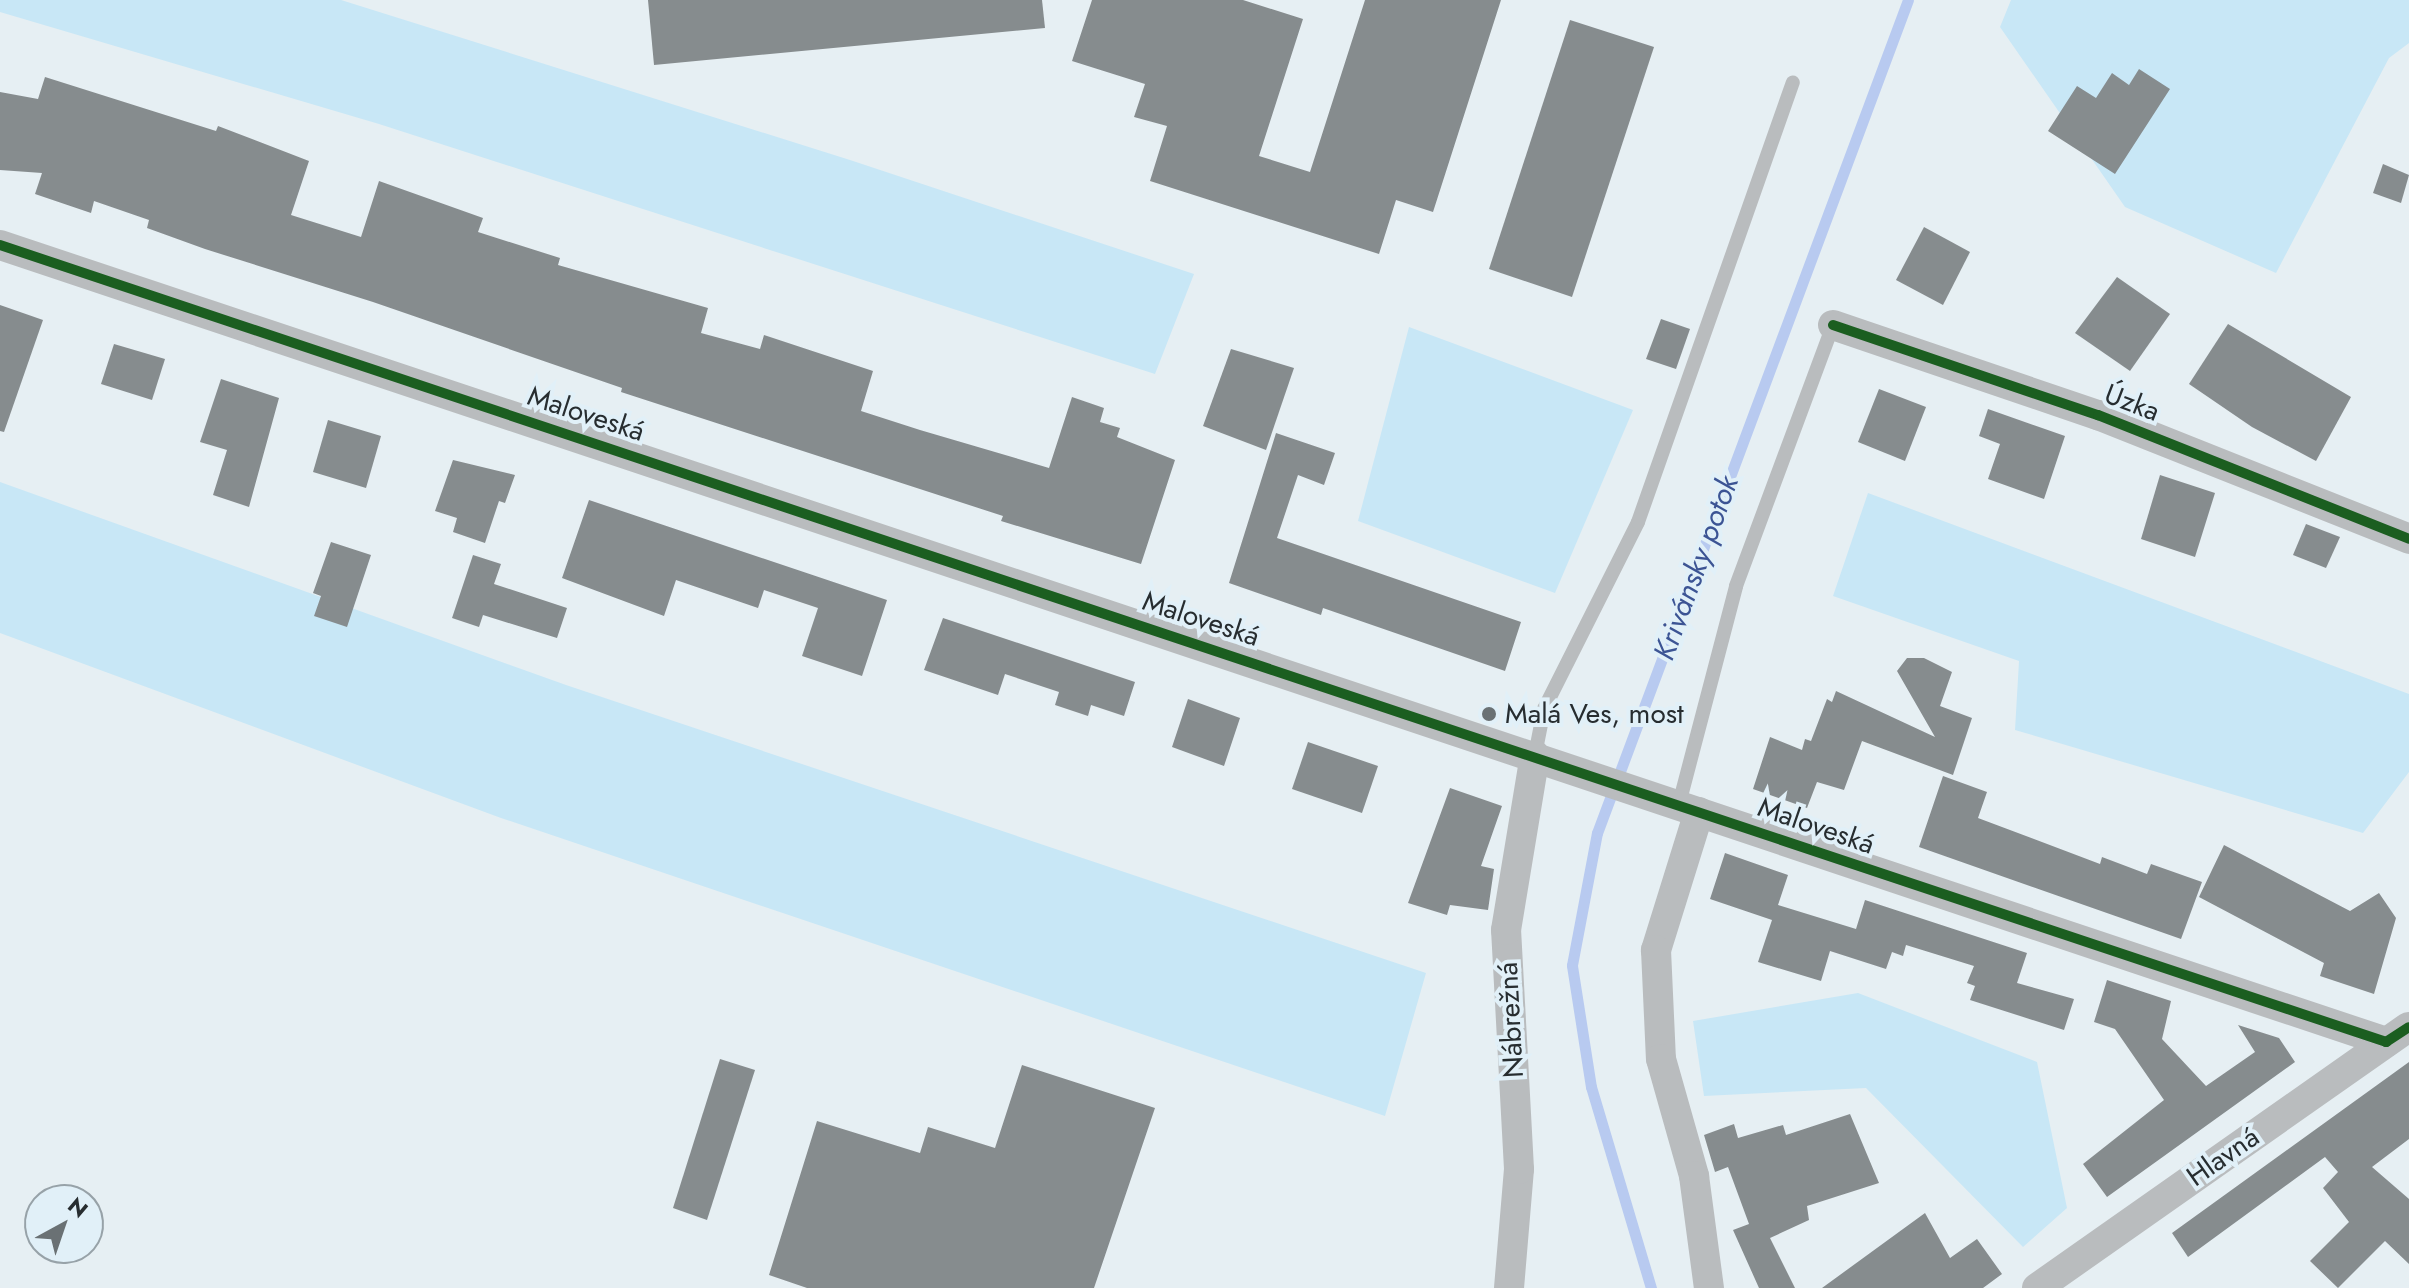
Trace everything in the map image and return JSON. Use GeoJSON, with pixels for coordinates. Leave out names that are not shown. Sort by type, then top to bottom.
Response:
{"type":"FeatureCollection","features":[{"type":"Feature","properties":{"kind":"street","name":"Maloveská"},"geometry":{"type":"LineString","coordinates":[[0,245],[1678,804],[2398,1035]]}},
{"type":"Feature","properties":{"kind":"street","name":"Úzka"},"geometry":{"type":"LineString","coordinates":[[1833,325],[2098,415],[2409,539]]}},
{"type":"Feature","properties":{"kind":"street","name":"Nábrežná"},"geometry":{"type":"LineString","coordinates":[[1509,1288],[1519,1169],[1506,930],[1543,758]]}},
{"type":"Feature","properties":{"kind":"street"},"geometry":{"type":"LineString","coordinates":[[1678,804],[1656,950],[1661,1059],[1694,1176],[1709,1288]]}},
{"type":"Feature","properties":{"kind":"street","name":"Hlavná"},"geometry":{"type":"LineString","coordinates":[[2037,1288],[2398,1035]]}},
{"type":"Feature","properties":{"kind":"lane"},"geometry":{"type":"LineString","coordinates":[[1543,758],[1544,709],[1638,522],[1793,83]]}},
{"type":"Feature","properties":{"kind":"lane"},"geometry":{"type":"LineString","coordinates":[[1678,804],[1736,586],[1833,325]]}},
{"type":"Feature","properties":{"kind":"shaded area"},"geometry":{"type":"Polygon","coordinates":[[[0,0],[341,0],[850,160],[1194,274],[1155,374],[379,124],[0,12],[0,0]]]}},
{"type":"Feature","properties":{"kind":"shaded area"},"geometry":{"type":"Polygon","coordinates":[[[2011,0],[2409,0],[2409,43],[2389,58],[2276,273],[2125,207],[2000,27],[2011,0]]]}},
{"type":"Feature","properties":{"kind":"shaded area"},"geometry":{"type":"Polygon","coordinates":[[[1409,327],[1633,410],[1555,593],[1358,521],[1409,327]]]}},
{"type":"Feature","properties":{"kind":"shaded area"},"geometry":{"type":"Polygon","coordinates":[[[0,482],[566,685],[1426,973],[1385,1116],[501,818],[0,633],[0,482]]]}},
{"type":"Feature","properties":{"kind":"shaded area"},"geometry":{"type":"Polygon","coordinates":[[[1868,493],[2409,694],[2409,772],[2363,833],[2015,730],[2019,661],[1833,596],[1868,493]]]}},
{"type":"Feature","properties":{"kind":"shaded area"},"geometry":{"type":"Polygon","coordinates":[[[1858,993],[2037,1062],[2067,1208],[2023,1247],[1866,1088],[1704,1096],[1693,1021],[1858,993]]]}},
{"type":"Feature","properties":{"kind":"building"},"geometry":{"type":"Polygon","coordinates":[[[648,0],[1042,0],[1045,28],[654,65],[648,0]]]}},
{"type":"Feature","properties":{"kind":"building"},"geometry":{"type":"Polygon","coordinates":[[[1092,0],[1243,0],[1303,19],[1259,156],[1310,172],[1365,0],[1501,0],[1433,212],[1396,200],[1379,254],[1150,181],[1167,126],[1134,117],[1145,84],[1072,61],[1092,0]]]}},
{"type":"Feature","properties":{"kind":"building"},"geometry":{"type":"Polygon","coordinates":[[[1570,20],[1654,47],[1572,297],[1489,269],[1570,20]]]}},
{"type":"Feature","properties":{"kind":"building"},"geometry":{"type":"Polygon","coordinates":[[[2139,69],[2170,89],[2115,174],[2048,131],[2077,86],[2096,98],[2112,73],[2129,85],[2139,69]]]}},
{"type":"Feature","properties":{"kind":"building"},"geometry":{"type":"Polygon","coordinates":[[[45,77],[216,131],[218,126],[309,161],[291,215],[361,237],[379,181],[483,218],[478,232],[560,258],[558,265],[708,308],[701,333],[760,349],[764,335],[873,371],[861,411],[920,430],[1049,468],[1072,397],[1104,408],[1100,422],[1120,428],[1117,437],[1175,460],[1141,564],[1001,521],[1003,516],[621,392],[622,388],[373,302],[205,249],[147,228],[149,220],[94,201],[91,213],[35,194],[42,173],[0,170],[0,92],[38,99],[45,77]]]}},
{"type":"Feature","properties":{"kind":"building"},"geometry":{"type":"Polygon","coordinates":[[[2383,164],[2409,175],[2401,203],[2373,193],[2383,164]]]}},
{"type":"Feature","properties":{"kind":"building"},"geometry":{"type":"Polygon","coordinates":[[[1924,227],[1970,252],[1943,305],[1896,280],[1924,227]]]}},
{"type":"Feature","properties":{"kind":"building"},"geometry":{"type":"Polygon","coordinates":[[[2117,277],[2170,314],[2130,371],[2075,333],[2117,277]]]}},
{"type":"Feature","properties":{"kind":"building"},"geometry":{"type":"Polygon","coordinates":[[[0,305],[43,320],[4,432],[0,431],[0,305]]]}},
{"type":"Feature","properties":{"kind":"building"},"geometry":{"type":"Polygon","coordinates":[[[1661,319],[1690,329],[1676,369],[1646,359],[1661,319]]]}},
{"type":"Feature","properties":{"kind":"building"},"geometry":{"type":"Polygon","coordinates":[[[2228,324],[2351,397],[2316,461],[2252,427],[2189,384],[2228,324]]]}},
{"type":"Feature","properties":{"kind":"building"},"geometry":{"type":"Polygon","coordinates":[[[114,344],[165,359],[152,400],[101,384],[114,344]]]}},
{"type":"Feature","properties":{"kind":"building"},"geometry":{"type":"Polygon","coordinates":[[[1231,349],[1294,368],[1266,450],[1203,426],[1231,349]]]}},
{"type":"Feature","properties":{"kind":"building"},"geometry":{"type":"Polygon","coordinates":[[[221,379],[279,398],[249,507],[213,495],[227,450],[200,442],[221,379]]]}},
{"type":"Feature","properties":{"kind":"building"},"geometry":{"type":"Polygon","coordinates":[[[1879,389],[1926,407],[1905,461],[1858,442],[1879,389]]]}},
{"type":"Feature","properties":{"kind":"building"},"geometry":{"type":"Polygon","coordinates":[[[1988,409],[2065,436],[2044,499],[1988,479],[2000,444],[1979,436],[1988,409]]]}},
{"type":"Feature","properties":{"kind":"building"},"geometry":{"type":"Polygon","coordinates":[[[328,420],[381,436],[366,488],[313,472],[328,420]]]}},
{"type":"Feature","properties":{"kind":"building"},"geometry":{"type":"Polygon","coordinates":[[[1276,433],[1335,453],[1324,485],[1298,475],[1277,538],[1521,622],[1505,671],[1323,608],[1321,615],[1229,583],[1276,433]]]}},
{"type":"Feature","properties":{"kind":"building"},"geometry":{"type":"Polygon","coordinates":[[[453,460],[515,475],[505,503],[499,501],[485,543],[453,532],[457,518],[435,511],[453,460]]]}},
{"type":"Feature","properties":{"kind":"building"},"geometry":{"type":"Polygon","coordinates":[[[2160,475],[2215,493],[2195,557],[2141,539],[2160,475]]]}},
{"type":"Feature","properties":{"kind":"building"},"geometry":{"type":"Polygon","coordinates":[[[589,500],[887,600],[862,676],[802,656],[818,608],[764,590],[758,608],[676,580],[664,616],[562,578],[589,500]]]}},
{"type":"Feature","properties":{"kind":"building"},"geometry":{"type":"Polygon","coordinates":[[[2306,524],[2340,537],[2326,568],[2293,555],[2306,524]]]}},
{"type":"Feature","properties":{"kind":"building"},"geometry":{"type":"Polygon","coordinates":[[[331,542],[371,555],[347,627],[314,616],[321,596],[313,593],[331,542]]]}},
{"type":"Feature","properties":{"kind":"building"},"geometry":{"type":"Polygon","coordinates":[[[473,555],[501,564],[494,584],[567,608],[557,638],[483,615],[479,627],[452,618],[473,555]]]}},
{"type":"Feature","properties":{"kind":"building"},"geometry":{"type":"Polygon","coordinates":[[[943,618],[1135,682],[1124,716],[1091,705],[1088,716],[1055,705],[1059,692],[1005,674],[998,695],[924,670],[943,618]]]}},
{"type":"Feature","properties":{"kind":"building"},"geometry":{"type":"Polygon","coordinates":[[[1907,658],[1924,658],[1952,672],[1940,706],[1972,718],[1953,775],[1862,741],[1844,790],[1817,782],[1807,808],[1753,789],[1770,737],[1802,750],[1805,739],[1811,741],[1827,699],[1832,702],[1836,691],[1935,737],[1897,671],[1907,658]]]}},
{"type":"Feature","properties":{"kind":"building"},"geometry":{"type":"Polygon","coordinates":[[[1188,699],[1240,718],[1224,766],[1172,747],[1188,699]]]}},
{"type":"Feature","properties":{"kind":"building"},"geometry":{"type":"Polygon","coordinates":[[[1308,742],[1378,766],[1362,813],[1292,789],[1308,742]]]}},
{"type":"Feature","properties":{"kind":"building"},"geometry":{"type":"Polygon","coordinates":[[[1943,776],[1987,792],[1978,818],[2100,864],[2102,857],[2147,874],[2151,864],[2202,882],[2181,939],[1919,847],[1943,776]]]}},
{"type":"Feature","properties":{"kind":"building"},"geometry":{"type":"Polygon","coordinates":[[[1450,788],[1502,806],[1481,866],[1494,869],[1488,910],[1450,905],[1447,915],[1408,903],[1450,788]]]}},
{"type":"Feature","properties":{"kind":"building"},"geometry":{"type":"Polygon","coordinates":[[[2224,845],[2350,911],[2379,893],[2396,918],[2374,994],[2320,976],[2324,963],[2199,897],[2224,845]]]}},
{"type":"Feature","properties":{"kind":"building"},"geometry":{"type":"Polygon","coordinates":[[[1725,853],[1788,875],[1778,905],[1856,929],[1865,900],[2027,953],[2017,983],[2074,999],[2064,1030],[1970,1000],[1975,986],[1967,983],[1974,966],[1906,945],[1903,956],[1892,952],[1886,969],[1830,951],[1821,981],[1758,962],[1772,920],[1710,899],[1725,853]]]}},
{"type":"Feature","properties":{"kind":"building"},"geometry":{"type":"Polygon","coordinates":[[[2107,980],[2171,1001],[2162,1039],[2206,1086],[2255,1052],[2238,1025],[2279,1038],[2295,1062],[2107,1197],[2083,1164],[2164,1100],[2115,1029],[2094,1022],[2107,980]]]}},
{"type":"Feature","properties":{"kind":"building"},"geometry":{"type":"Polygon","coordinates":[[[720,1059],[755,1070],[707,1220],[673,1208],[720,1059]]]}},
{"type":"Feature","properties":{"kind":"building"},"geometry":{"type":"Polygon","coordinates":[[[2409,1062],[2409,1139],[2372,1167],[2409,1199],[2409,1264],[2385,1241],[2338,1288],[2310,1261],[2349,1222],[2323,1188],[2338,1172],[2325,1157],[2188,1257],[2172,1233],[2409,1062]]]}},
{"type":"Feature","properties":{"kind":"building"},"geometry":{"type":"Polygon","coordinates":[[[1022,1065],[1155,1108],[1094,1288],[807,1288],[769,1275],[817,1121],[920,1153],[928,1127],[995,1148],[1022,1065]]]}},
{"type":"Feature","properties":{"kind":"building"},"geometry":{"type":"Polygon","coordinates":[[[1850,1114],[1879,1183],[1807,1206],[1809,1220],[1770,1238],[1795,1288],[1759,1288],[1733,1230],[1749,1224],[1728,1167],[1715,1172],[1704,1135],[1734,1124],[1738,1138],[1783,1125],[1786,1135],[1850,1114]]]}},
{"type":"Feature","properties":{"kind":"building"},"geometry":{"type":"Polygon","coordinates":[[[1925,1213],[1950,1258],[1977,1239],[2002,1274],[1983,1288],[1822,1288],[1925,1213]]]}},
{"type":"Feature","properties":{"kind":"waterway","name":"Krivánsky potok"},"geometry":{"type":"LineString","coordinates":[[1651,1288],[1591,1087],[1572,965],[1597,833],[1908,0]]}},
{"type":"Feature","properties":{"kind":"cycle path"},"geometry":{"type":"LineString","coordinates":[[0,245],[2386,1042],[2409,1027]]}},
{"type":"Feature","properties":{"kind":"cycle path"},"geometry":{"type":"LineString","coordinates":[[1833,325],[2098,415],[2409,539]]}},
{"type":"Feature","properties":{"kind":"place","name":"Malá Ves, most"},"geometry":{"type":"Point","coordinates":[1489,714]}}]}
